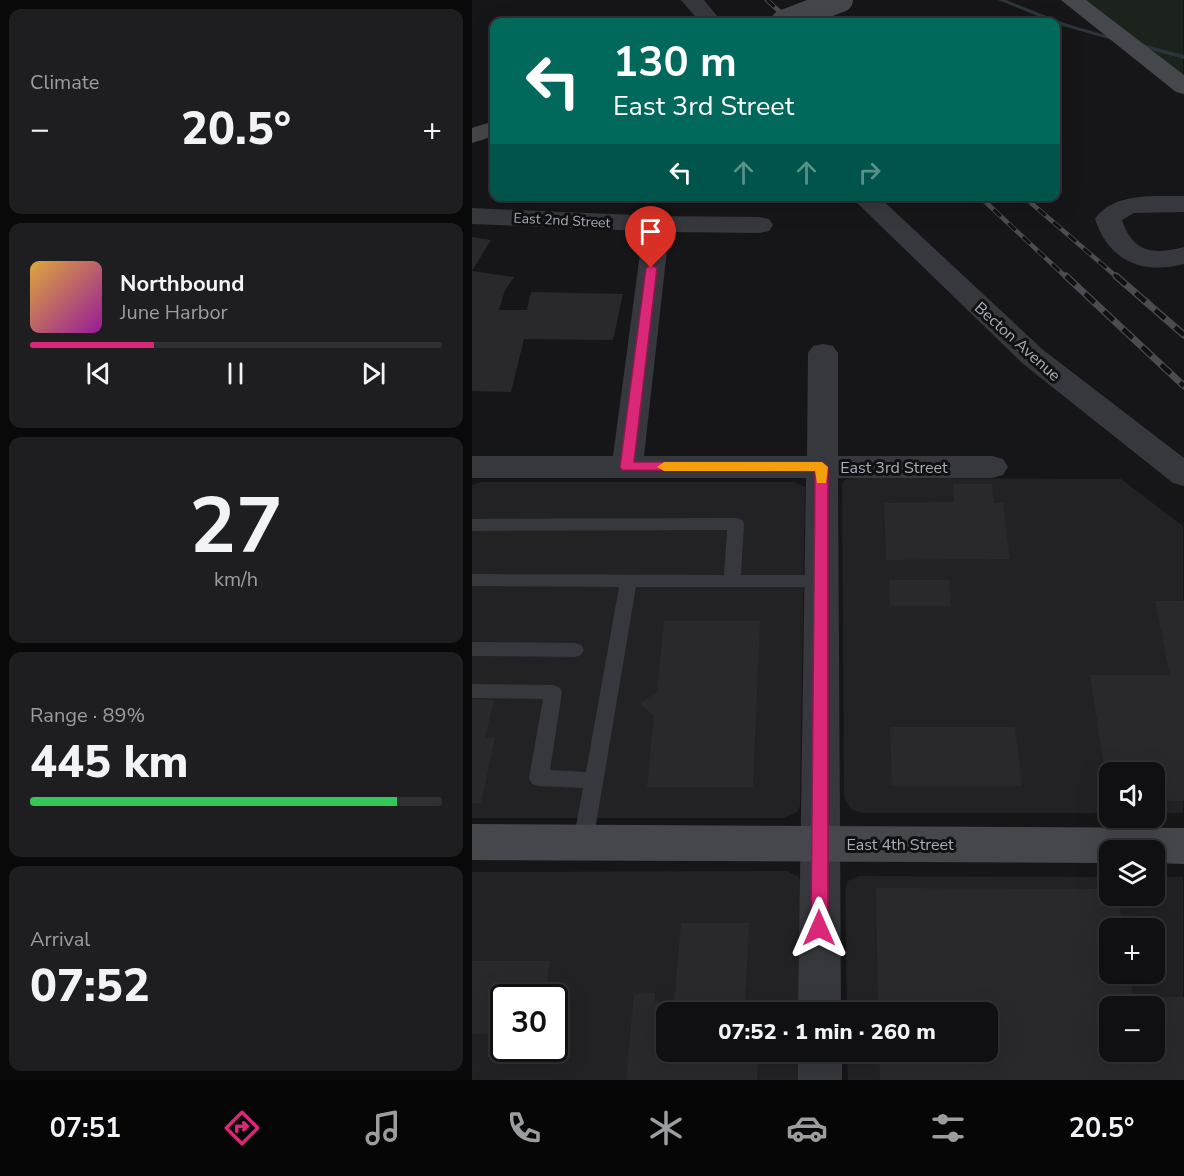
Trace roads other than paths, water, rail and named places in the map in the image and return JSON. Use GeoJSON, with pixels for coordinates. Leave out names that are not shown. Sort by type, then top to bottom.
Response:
{"type":"FeatureCollection","features":[{"type":"Feature","properties":{"kind":"street"},"geometry":{"type":"LineString","coordinates":[[692,0],[708,18]]}},
{"type":"Feature","properties":{"kind":"street"},"geometry":{"type":"LineString","coordinates":[[794,18],[841,0]]}},
{"type":"Feature","properties":{"kind":"street"},"geometry":{"type":"LineString","coordinates":[[1073,1],[1183,87]]}},
{"type":"Feature","properties":{"kind":"street"},"geometry":{"type":"LineString","coordinates":[[472,136],[490,129]]}},
{"type":"Feature","properties":{"kind":"street","name":"Becton Avenue"},"geometry":{"type":"LineString","coordinates":[[868,201],[1032,356],[1183,475]]}},
{"type":"Feature","properties":{"kind":"street"},"geometry":{"type":"LineString","coordinates":[[1183,204],[1124,207],[1113,212],[1108,219],[1117,241],[1140,259],[1154,260],[1183,255]]}},
{"type":"Feature","properties":{"kind":"street","name":"East 2nd Street"},"geometry":{"type":"LineString","coordinates":[[472,216],[657,224],[760,225]]}},
{"type":"Feature","properties":{"kind":"street"},"geometry":{"type":"LineString","coordinates":[[627,467],[657,224]]}},
{"type":"Feature","properties":{"kind":"street"},"geometry":{"type":"LineString","coordinates":[[820,1002],[818,844],[823,353]]}},
{"type":"Feature","properties":{"kind":"street","name":"East 3rd Street"},"geometry":{"type":"LineString","coordinates":[[472,467],[992,467]]}},
{"type":"Feature","properties":{"kind":"street","name":"East 4th Street"},"geometry":{"type":"LineString","coordinates":[[472,842],[1183,846]]}},
{"type":"Feature","properties":{"kind":"street"},"geometry":{"type":"LineString","coordinates":[[820,1062],[820,1080]]}},
{"type":"Feature","properties":{"kind":"lane"},"geometry":{"type":"LineString","coordinates":[[472,525],[736,524],[732,581]]}},
{"type":"Feature","properties":{"kind":"lane"},"geometry":{"type":"LineString","coordinates":[[472,580],[821,581]]}},
{"type":"Feature","properties":{"kind":"lane"},"geometry":{"type":"LineString","coordinates":[[583,843],[629,581]]}},
{"type":"Feature","properties":{"kind":"lane"},"geometry":{"type":"LineString","coordinates":[[472,649],[575,650]]}},
{"type":"Feature","properties":{"kind":"lane"},"geometry":{"type":"LineString","coordinates":[[472,691],[553,692],[539,778],[594,780]]}},
{"type":"Feature","properties":{"kind":"waterway"},"geometry":{"type":"LineString","coordinates":[[1001,0],[1047,18]]}},
{"type":"Feature","properties":{"kind":"waterway"},"geometry":{"type":"LineString","coordinates":[[1060,23],[1116,39]]}},
{"type":"Feature","properties":{"kind":"waterway"},"geometry":{"type":"LineString","coordinates":[[1138,45],[1184,57]]}},
{"type":"Feature","properties":{"kind":"railway"},"geometry":{"type":"LineString","coordinates":[[767,0],[787,18]]}},
{"type":"Feature","properties":{"kind":"railway"},"geometry":{"type":"LineString","coordinates":[[984,201],[1067,278]]}},
{"type":"Feature","properties":{"kind":"railway"},"geometry":{"type":"LineString","coordinates":[[1029,201],[1118,278]]}},
{"type":"Feature","properties":{"kind":"railway"},"geometry":{"type":"LineString","coordinates":[[1066,276],[1184,386]]}},
{"type":"Feature","properties":{"kind":"railway"},"geometry":{"type":"LineString","coordinates":[[1116,276],[1184,335]]}}]}
